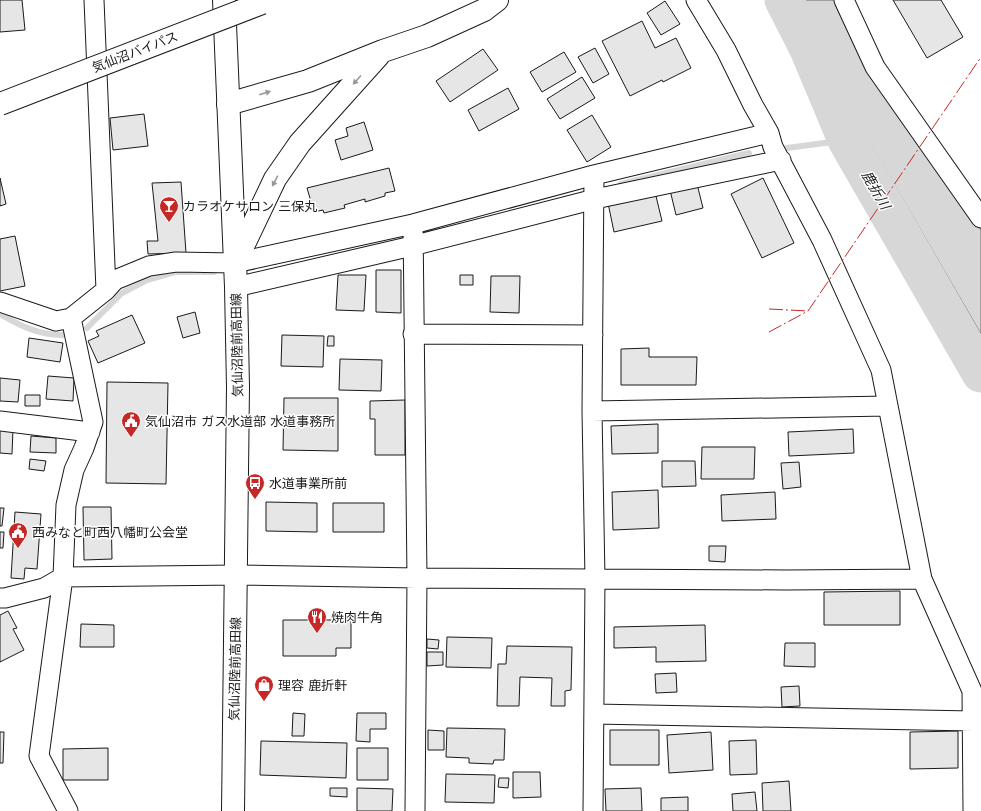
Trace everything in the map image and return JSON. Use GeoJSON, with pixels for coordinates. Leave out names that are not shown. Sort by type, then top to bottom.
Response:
{"type":"FeatureCollection","features":[{"type":"Feature","properties":{"kind":"main road","name":"気仙沼陸前高田線"},"geometry":{"type":"LineString","coordinates":[[224,0],[236,287],[238,387],[237,576],[233,811]]}},
{"type":"Feature","properties":{"kind":"main road"},"geometry":{"type":"LineString","coordinates":[[228,104],[308,80],[427,36],[484,10],[497,0]]}},
{"type":"Feature","properties":{"kind":"main road","name":"気仙沼バイパス"},"geometry":{"type":"LineString","coordinates":[[0,104],[266,2]]}},
{"type":"Feature","properties":{"kind":"main road"},"geometry":{"type":"LineString","coordinates":[[235,263],[275,179],[300,143],[383,51]]}},
{"type":"Feature","properties":{"kind":"street"},"geometry":{"type":"LineString","coordinates":[[94,0],[106,290]]}},
{"type":"Feature","properties":{"kind":"street"},"geometry":{"type":"LineString","coordinates":[[696,0],[726,50],[753,105],[769,133],[773,147],[822,240],[881,370],[922,579],[972,691],[973,811]]}},
{"type":"Feature","properties":{"kind":"street"},"geometry":{"type":"LineString","coordinates":[[844,0],[875,67],[981,218]]}},
{"type":"Feature","properties":{"kind":"street"},"geometry":{"type":"LineString","coordinates":[[0,302],[56,321],[71,318],[106,290],[115,280],[149,266],[176,262],[235,263],[412,224],[594,175],[769,133]]}},
{"type":"Feature","properties":{"kind":"street"},"geometry":{"type":"LineString","coordinates":[[236,287],[412,246],[594,199],[781,160]]}},
{"type":"Feature","properties":{"kind":"street"},"geometry":{"type":"LineString","coordinates":[[593,811],[595,579],[592,411],[594,175]]}},
{"type":"Feature","properties":{"kind":"street"},"geometry":{"type":"LineString","coordinates":[[412,224],[417,578],[415,811]]}},
{"type":"Feature","properties":{"kind":"street"},"geometry":{"type":"LineString","coordinates":[[68,811],[39,756],[63,576],[66,506],[74,470],[93,422],[71,318]]}},
{"type":"Feature","properties":{"kind":"street"},"geometry":{"type":"LineString","coordinates":[[413,334],[593,335]]}},
{"type":"Feature","properties":{"kind":"street"},"geometry":{"type":"LineString","coordinates":[[592,411],[888,406]]}},
{"type":"Feature","properties":{"kind":"street"},"geometry":{"type":"LineString","coordinates":[[0,421],[90,432]]}},
{"type":"Feature","properties":{"kind":"street"},"geometry":{"type":"LineString","coordinates":[[0,598],[44,588],[63,576],[922,579]]}},
{"type":"Feature","properties":{"kind":"street"},"geometry":{"type":"LineString","coordinates":[[594,714],[973,721]]}},
{"type":"Feature","properties":{"kind":"shaded area"},"geometry":{"type":"Polygon","coordinates":[[[792,0],[842,0],[892,98],[981,230],[981,334],[825,65],[792,0]]]}},
{"type":"Feature","properties":{"kind":"building"},"geometry":{"type":"Polygon","coordinates":[[[0,0],[22,0],[25,30],[0,32],[0,0]]]}},
{"type":"Feature","properties":{"kind":"building"},"geometry":{"type":"Polygon","coordinates":[[[893,0],[941,0],[963,37],[927,58],[893,0]]]}},
{"type":"Feature","properties":{"kind":"building"},"geometry":{"type":"Polygon","coordinates":[[[665,1],[680,24],[661,35],[647,13],[665,1]]]}},
{"type":"Feature","properties":{"kind":"building"},"geometry":{"type":"Polygon","coordinates":[[[642,21],[655,48],[676,38],[691,68],[630,96],[602,41],[642,21]]]}},
{"type":"Feature","properties":{"kind":"building"},"geometry":{"type":"Polygon","coordinates":[[[595,48],[609,74],[593,83],[578,57],[595,48]]]}},
{"type":"Feature","properties":{"kind":"building"},"geometry":{"type":"Polygon","coordinates":[[[483,49],[498,70],[450,102],[436,81],[483,49]]]}},
{"type":"Feature","properties":{"kind":"building"},"geometry":{"type":"Polygon","coordinates":[[[564,52],[576,72],[542,92],[530,72],[564,52]]]}},
{"type":"Feature","properties":{"kind":"building"},"geometry":{"type":"Polygon","coordinates":[[[582,77],[595,98],[560,119],[547,99],[582,77]]]}},
{"type":"Feature","properties":{"kind":"building"},"geometry":{"type":"Polygon","coordinates":[[[508,88],[519,109],[479,131],[468,110],[508,88]]]}},
{"type":"Feature","properties":{"kind":"building"},"geometry":{"type":"Polygon","coordinates":[[[144,114],[148,146],[113,150],[110,118],[144,114]]]}},
{"type":"Feature","properties":{"kind":"building"},"geometry":{"type":"Polygon","coordinates":[[[592,115],[611,147],[587,162],[567,130],[592,115]]]}},
{"type":"Feature","properties":{"kind":"building"},"geometry":{"type":"Polygon","coordinates":[[[364,122],[373,150],[341,160],[335,140],[348,136],[346,128],[364,122]]]}},
{"type":"Feature","properties":{"kind":"building"},"geometry":{"type":"Polygon","coordinates":[[[389,168],[395,191],[385,193],[385,196],[365,202],[365,199],[344,205],[345,208],[324,213],[323,210],[314,212],[307,188],[389,168]]]}},
{"type":"Feature","properties":{"kind":"building"},"geometry":{"type":"Polygon","coordinates":[[[0,178],[6,204],[0,206],[0,178]]]}},
{"type":"Feature","properties":{"kind":"building"},"geometry":{"type":"Polygon","coordinates":[[[763,178],[794,243],[762,258],[731,194],[763,178]]]}},
{"type":"Feature","properties":{"kind":"building"},"geometry":{"type":"Polygon","coordinates":[[[181,182],[186,253],[148,254],[147,241],[158,241],[152,183],[181,182]]]}},
{"type":"Feature","properties":{"kind":"building"},"geometry":{"type":"Polygon","coordinates":[[[697,184],[703,208],[676,215],[670,190],[697,184]]]}},
{"type":"Feature","properties":{"kind":"building"},"geometry":{"type":"Polygon","coordinates":[[[655,192],[662,221],[614,232],[608,203],[655,192]]]}},
{"type":"Feature","properties":{"kind":"building"},"geometry":{"type":"Polygon","coordinates":[[[15,236],[25,286],[0,291],[0,239],[15,236]]]}},
{"type":"Feature","properties":{"kind":"building"},"geometry":{"type":"Polygon","coordinates":[[[376,270],[401,270],[401,313],[376,312],[376,270]]]}},
{"type":"Feature","properties":{"kind":"building"},"geometry":{"type":"Polygon","coordinates":[[[338,275],[366,275],[364,311],[336,310],[338,275]]]}},
{"type":"Feature","properties":{"kind":"building"},"geometry":{"type":"Polygon","coordinates":[[[460,275],[473,275],[473,285],[460,285],[460,275]]]}},
{"type":"Feature","properties":{"kind":"building"},"geometry":{"type":"Polygon","coordinates":[[[491,276],[520,276],[519,313],[490,312],[491,276]]]}},
{"type":"Feature","properties":{"kind":"building"},"geometry":{"type":"Polygon","coordinates":[[[195,312],[200,333],[183,338],[177,317],[195,312]]]}},
{"type":"Feature","properties":{"kind":"building"},"geometry":{"type":"Polygon","coordinates":[[[132,315],[145,343],[98,363],[88,341],[99,336],[96,331],[132,315]]]}},
{"type":"Feature","properties":{"kind":"building"},"geometry":{"type":"Polygon","coordinates":[[[282,335],[324,336],[323,367],[281,366],[282,335]]]}},
{"type":"Feature","properties":{"kind":"building"},"geometry":{"type":"Polygon","coordinates":[[[328,336],[334,336],[334,346],[327,346],[328,336]]]}},
{"type":"Feature","properties":{"kind":"building"},"geometry":{"type":"Polygon","coordinates":[[[29,338],[63,343],[60,362],[27,357],[29,338]]]}},
{"type":"Feature","properties":{"kind":"building"},"geometry":{"type":"Polygon","coordinates":[[[649,348],[649,357],[697,357],[696,385],[621,385],[621,349],[649,348]]]}},
{"type":"Feature","properties":{"kind":"building"},"geometry":{"type":"Polygon","coordinates":[[[340,359],[382,360],[381,391],[339,390],[340,359]]]}},
{"type":"Feature","properties":{"kind":"building"},"geometry":{"type":"Polygon","coordinates":[[[48,376],[74,378],[73,401],[46,399],[48,376]]]}},
{"type":"Feature","properties":{"kind":"building"},"geometry":{"type":"Polygon","coordinates":[[[0,378],[20,380],[18,402],[0,401],[0,378]]]}},
{"type":"Feature","properties":{"kind":"building"},"geometry":{"type":"Polygon","coordinates":[[[107,382],[168,383],[166,484],[106,483],[107,382]]]}},
{"type":"Feature","properties":{"kind":"building"},"geometry":{"type":"Polygon","coordinates":[[[25,395],[40,395],[40,406],[25,406],[25,395]]]}},
{"type":"Feature","properties":{"kind":"building"},"geometry":{"type":"Polygon","coordinates":[[[284,398],[338,398],[338,451],[283,450],[284,398]]]}},
{"type":"Feature","properties":{"kind":"building"},"geometry":{"type":"Polygon","coordinates":[[[405,400],[405,455],[375,455],[375,419],[370,419],[370,401],[405,400]]]}},
{"type":"Feature","properties":{"kind":"building"},"geometry":{"type":"Polygon","coordinates":[[[658,424],[658,453],[612,454],[611,426],[658,424]]]}},
{"type":"Feature","properties":{"kind":"building"},"geometry":{"type":"Polygon","coordinates":[[[0,429],[13,429],[12,454],[0,453],[0,429]]]}},
{"type":"Feature","properties":{"kind":"building"},"geometry":{"type":"Polygon","coordinates":[[[853,429],[854,453],[789,456],[788,432],[853,429]]]}},
{"type":"Feature","properties":{"kind":"building"},"geometry":{"type":"Polygon","coordinates":[[[31,436],[56,438],[56,453],[30,452],[31,436]]]}},
{"type":"Feature","properties":{"kind":"building"},"geometry":{"type":"Polygon","coordinates":[[[702,447],[755,447],[754,479],[701,479],[702,447]]]}},
{"type":"Feature","properties":{"kind":"building"},"geometry":{"type":"Polygon","coordinates":[[[30,459],[46,461],[44,471],[29,469],[30,459]]]}},
{"type":"Feature","properties":{"kind":"building"},"geometry":{"type":"Polygon","coordinates":[[[662,461],[695,461],[696,486],[662,487],[662,461]]]}},
{"type":"Feature","properties":{"kind":"building"},"geometry":{"type":"Polygon","coordinates":[[[799,462],[801,487],[783,489],[781,463],[799,462]]]}},
{"type":"Feature","properties":{"kind":"building"},"geometry":{"type":"Polygon","coordinates":[[[658,490],[659,528],[613,530],[612,492],[658,490]]]}},
{"type":"Feature","properties":{"kind":"building"},"geometry":{"type":"Polygon","coordinates":[[[775,492],[776,519],[722,521],[721,495],[775,492]]]}},
{"type":"Feature","properties":{"kind":"building"},"geometry":{"type":"Polygon","coordinates":[[[266,502],[317,503],[317,532],[266,531],[266,502]]]}},
{"type":"Feature","properties":{"kind":"building"},"geometry":{"type":"Polygon","coordinates":[[[333,503],[384,503],[384,532],[333,532],[333,503]]]}},
{"type":"Feature","properties":{"kind":"building"},"geometry":{"type":"Polygon","coordinates":[[[83,507],[111,507],[112,559],[84,560],[83,507]]]}},
{"type":"Feature","properties":{"kind":"building"},"geometry":{"type":"Polygon","coordinates":[[[0,508],[4,508],[2,526],[0,526],[0,508]]]}},
{"type":"Feature","properties":{"kind":"building"},"geometry":{"type":"Polygon","coordinates":[[[15,512],[41,514],[37,569],[25,568],[24,579],[11,578],[15,512]]]}},
{"type":"Feature","properties":{"kind":"building"},"geometry":{"type":"Polygon","coordinates":[[[0,532],[4,532],[3,548],[0,548],[0,532]]]}},
{"type":"Feature","properties":{"kind":"building"},"geometry":{"type":"Polygon","coordinates":[[[709,546],[726,546],[725,562],[709,561],[709,546]]]}},
{"type":"Feature","properties":{"kind":"building"},"geometry":{"type":"Polygon","coordinates":[[[900,591],[900,625],[824,625],[824,592],[900,591]]]}},
{"type":"Feature","properties":{"kind":"building"},"geometry":{"type":"Polygon","coordinates":[[[8,611],[17,628],[13,629],[24,650],[0,662],[0,615],[8,611]]]}},
{"type":"Feature","properties":{"kind":"building","name":"焼肉牛角"},"geometry":{"type":"Polygon","coordinates":[[[283,620],[351,620],[351,648],[336,648],[336,656],[283,656],[283,620]]]}},
{"type":"Feature","properties":{"kind":"building"},"geometry":{"type":"Polygon","coordinates":[[[81,624],[114,625],[114,647],[80,647],[81,624]]]}},
{"type":"Feature","properties":{"kind":"building"},"geometry":{"type":"Polygon","coordinates":[[[705,625],[706,661],[656,662],[656,647],[614,648],[614,627],[705,625]]]}},
{"type":"Feature","properties":{"kind":"building"},"geometry":{"type":"Polygon","coordinates":[[[447,637],[492,638],[491,668],[446,667],[447,637]]]}},
{"type":"Feature","properties":{"kind":"building"},"geometry":{"type":"Polygon","coordinates":[[[427,639],[439,640],[438,649],[427,648],[427,639]]]}},
{"type":"Feature","properties":{"kind":"building"},"geometry":{"type":"Polygon","coordinates":[[[785,643],[815,643],[815,667],[784,666],[785,643]]]}},
{"type":"Feature","properties":{"kind":"building"},"geometry":{"type":"Polygon","coordinates":[[[507,646],[572,647],[571,690],[565,691],[565,706],[551,706],[552,678],[520,677],[519,706],[497,706],[498,664],[506,664],[507,646]]]}},
{"type":"Feature","properties":{"kind":"building"},"geometry":{"type":"Polygon","coordinates":[[[427,652],[443,652],[443,665],[427,666],[427,652]]]}},
{"type":"Feature","properties":{"kind":"building"},"geometry":{"type":"Polygon","coordinates":[[[676,673],[677,692],[656,693],[655,674],[676,673]]]}},
{"type":"Feature","properties":{"kind":"building"},"geometry":{"type":"Polygon","coordinates":[[[799,686],[800,706],[782,707],[781,687],[799,686]]]}},
{"type":"Feature","properties":{"kind":"building"},"geometry":{"type":"Polygon","coordinates":[[[293,713],[305,714],[304,736],[292,736],[293,713]]]}},
{"type":"Feature","properties":{"kind":"building"},"geometry":{"type":"Polygon","coordinates":[[[357,713],[386,713],[386,729],[370,729],[370,742],[356,741],[357,713]]]}},
{"type":"Feature","properties":{"kind":"building"},"geometry":{"type":"Polygon","coordinates":[[[447,728],[505,729],[504,760],[494,760],[493,764],[469,763],[469,758],[446,757],[447,728]]]}},
{"type":"Feature","properties":{"kind":"building"},"geometry":{"type":"Polygon","coordinates":[[[428,730],[444,731],[444,750],[428,750],[428,730]]]}},
{"type":"Feature","properties":{"kind":"building"},"geometry":{"type":"Polygon","coordinates":[[[610,730],[659,730],[659,765],[610,765],[610,730]]]}},
{"type":"Feature","properties":{"kind":"building"},"geometry":{"type":"Polygon","coordinates":[[[958,731],[958,768],[910,769],[910,732],[958,731]]]}},
{"type":"Feature","properties":{"kind":"building"},"geometry":{"type":"Polygon","coordinates":[[[0,732],[4,732],[3,763],[0,763],[0,732]]]}},
{"type":"Feature","properties":{"kind":"building"},"geometry":{"type":"Polygon","coordinates":[[[711,732],[713,770],[669,773],[667,735],[711,732]]]}},
{"type":"Feature","properties":{"kind":"building"},"geometry":{"type":"Polygon","coordinates":[[[756,740],[757,774],[730,775],[729,741],[756,740]]]}},
{"type":"Feature","properties":{"kind":"building"},"geometry":{"type":"Polygon","coordinates":[[[261,741],[347,743],[346,778],[260,775],[261,741]]]}},
{"type":"Feature","properties":{"kind":"building"},"geometry":{"type":"Polygon","coordinates":[[[108,748],[108,780],[63,780],[63,749],[108,748]]]}},
{"type":"Feature","properties":{"kind":"building"},"geometry":{"type":"Polygon","coordinates":[[[357,748],[388,748],[388,780],[357,780],[357,748]]]}},
{"type":"Feature","properties":{"kind":"building"},"geometry":{"type":"Polygon","coordinates":[[[513,772],[540,772],[541,797],[513,798],[513,772]]]}},
{"type":"Feature","properties":{"kind":"building"},"geometry":{"type":"Polygon","coordinates":[[[446,774],[495,775],[494,803],[445,802],[446,774]]]}},
{"type":"Feature","properties":{"kind":"building"},"geometry":{"type":"Polygon","coordinates":[[[499,778],[509,778],[508,788],[498,787],[499,778]]]}},
{"type":"Feature","properties":{"kind":"building"},"geometry":{"type":"Polygon","coordinates":[[[789,781],[791,811],[763,811],[762,783],[789,781]]]}},
{"type":"Feature","properties":{"kind":"building"},"geometry":{"type":"Polygon","coordinates":[[[330,788],[347,788],[347,797],[330,796],[330,788]]]}},
{"type":"Feature","properties":{"kind":"building"},"geometry":{"type":"Polygon","coordinates":[[[357,788],[393,789],[392,811],[357,811],[357,788]]]}},
{"type":"Feature","properties":{"kind":"building"},"geometry":{"type":"Polygon","coordinates":[[[641,788],[642,811],[606,811],[605,789],[641,788]]]}},
{"type":"Feature","properties":{"kind":"building"},"geometry":{"type":"Polygon","coordinates":[[[755,792],[757,811],[733,811],[732,794],[755,792]]]}},
{"type":"Feature","properties":{"kind":"building"},"geometry":{"type":"Polygon","coordinates":[[[688,797],[688,811],[661,811],[661,798],[688,797]]]}},
{"type":"Feature","properties":{"kind":"waterway","name":"鹿折川"},"geometry":{"type":"LineString","coordinates":[[784,0],[809,49],[847,140],[981,373]]}},
{"type":"Feature","properties":{"kind":"waterway"},"geometry":{"type":"LineString","coordinates":[[787,148],[847,140]]}},
{"type":"Feature","properties":{"kind":"waterway"},"geometry":{"type":"LineString","coordinates":[[621,184],[749,153]]}},
{"type":"Feature","properties":{"kind":"waterway"},"geometry":{"type":"LineString","coordinates":[[87,328],[122,293],[147,280],[175,272],[214,272]]}},
{"type":"Feature","properties":{"kind":"waterway"},"geometry":{"type":"LineString","coordinates":[[0,314],[38,332],[63,335]]}},
{"type":"Feature","properties":{"kind":"power"},"geometry":{"type":"LineString","coordinates":[[769,332],[808,311],[981,57]]}},
{"type":"Feature","properties":{"kind":"power"},"geometry":{"type":"LineString","coordinates":[[769,309],[808,311]]}},
{"type":"Feature","properties":{"kind":"place","name":"カラオケサロン 三保丸"},"geometry":{"type":"Point","coordinates":[169,223]}},
{"type":"Feature","properties":{"kind":"place","name":"気仙沼市 ガス水道部 水道事務所"},"geometry":{"type":"Point","coordinates":[131,438]}},
{"type":"Feature","properties":{"kind":"place","name":"水道事業所前"},"geometry":{"type":"Point","coordinates":[255,500]}},
{"type":"Feature","properties":{"kind":"place","name":"西みなと町西八幡町公会堂"},"geometry":{"type":"Point","coordinates":[18,549]}},
{"type":"Feature","properties":{"kind":"place","name":"焼肉牛角"},"geometry":{"type":"Point","coordinates":[317,634]}},
{"type":"Feature","properties":{"kind":"place","name":"理容 鹿折軒"},"geometry":{"type":"Point","coordinates":[264,702]}}]}
